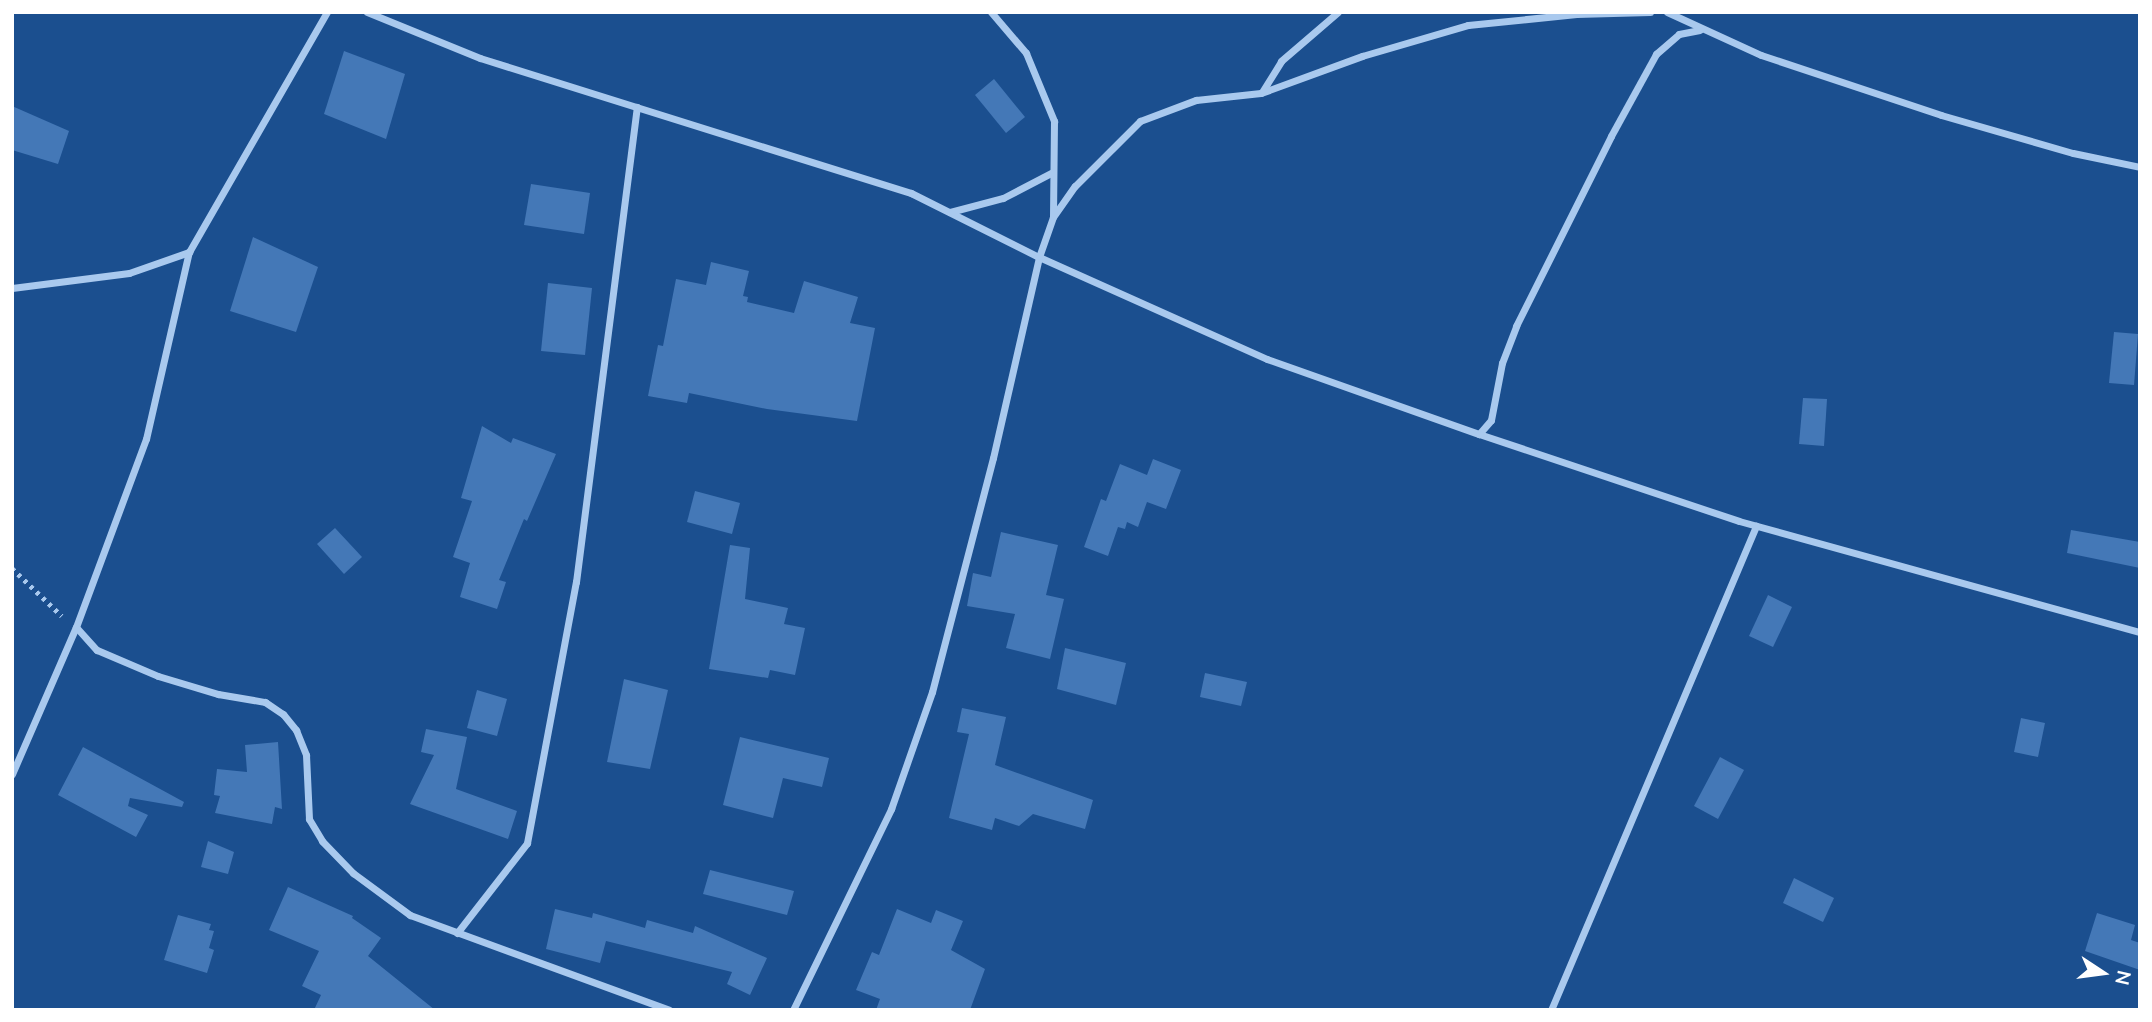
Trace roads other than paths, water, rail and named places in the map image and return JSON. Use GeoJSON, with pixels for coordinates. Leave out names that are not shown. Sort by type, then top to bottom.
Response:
{"type":"FeatureCollection","features":[{"type":"Feature","properties":{"kind":"street"},"geometry":{"type":"LineString","coordinates":[[12,774],[76,627],[146,439],[189,252],[327,12]]}},
{"type":"Feature","properties":{"kind":"street"},"geometry":{"type":"LineString","coordinates":[[368,12],[481,58],[911,193],[1039,257],[1267,359],[1479,435],[1756,526],[2140,632]]}},
{"type":"Feature","properties":{"kind":"street"},"geometry":{"type":"LineString","coordinates":[[991,12],[1026,53],[1054,121],[1053,217]]}},
{"type":"Feature","properties":{"kind":"street"},"geometry":{"type":"LineString","coordinates":[[1262,93],[1281,61],[1338,12]]}},
{"type":"Feature","properties":{"kind":"street"},"geometry":{"type":"LineString","coordinates":[[793,1010],[891,808],[932,692],[993,458],[1039,257],[1053,217],[1075,186],[1140,121],[1196,100],[1262,93],[1362,56],[1468,25],[1576,14],[1650,12]]}},
{"type":"Feature","properties":{"kind":"street"},"geometry":{"type":"LineString","coordinates":[[1667,12],[1700,30],[1761,55],[1941,114],[2073,153],[2140,167]]}},
{"type":"Feature","properties":{"kind":"street"},"geometry":{"type":"LineString","coordinates":[[1479,435],[1491,419],[1502,363],[1516,326],[1611,136],[1656,54],[1679,34],[1700,30]]}},
{"type":"Feature","properties":{"kind":"street"},"geometry":{"type":"LineString","coordinates":[[457,933],[527,843],[576,582],[637,107]]}},
{"type":"Feature","properties":{"kind":"street"},"geometry":{"type":"LineString","coordinates":[[949,212],[1003,198],[1053,172]]}},
{"type":"Feature","properties":{"kind":"street"},"geometry":{"type":"LineString","coordinates":[[12,288],[129,273],[189,252]]}},
{"type":"Feature","properties":{"kind":"street"},"geometry":{"type":"LineString","coordinates":[[1551,1010],[1756,526]]}},
{"type":"Feature","properties":{"kind":"street"},"geometry":{"type":"LineString","coordinates":[[76,627],[97,650],[194,687],[265,702],[283,714],[296,730],[306,755],[309,819],[322,841],[353,873],[410,915],[669,1010]]}}]}
